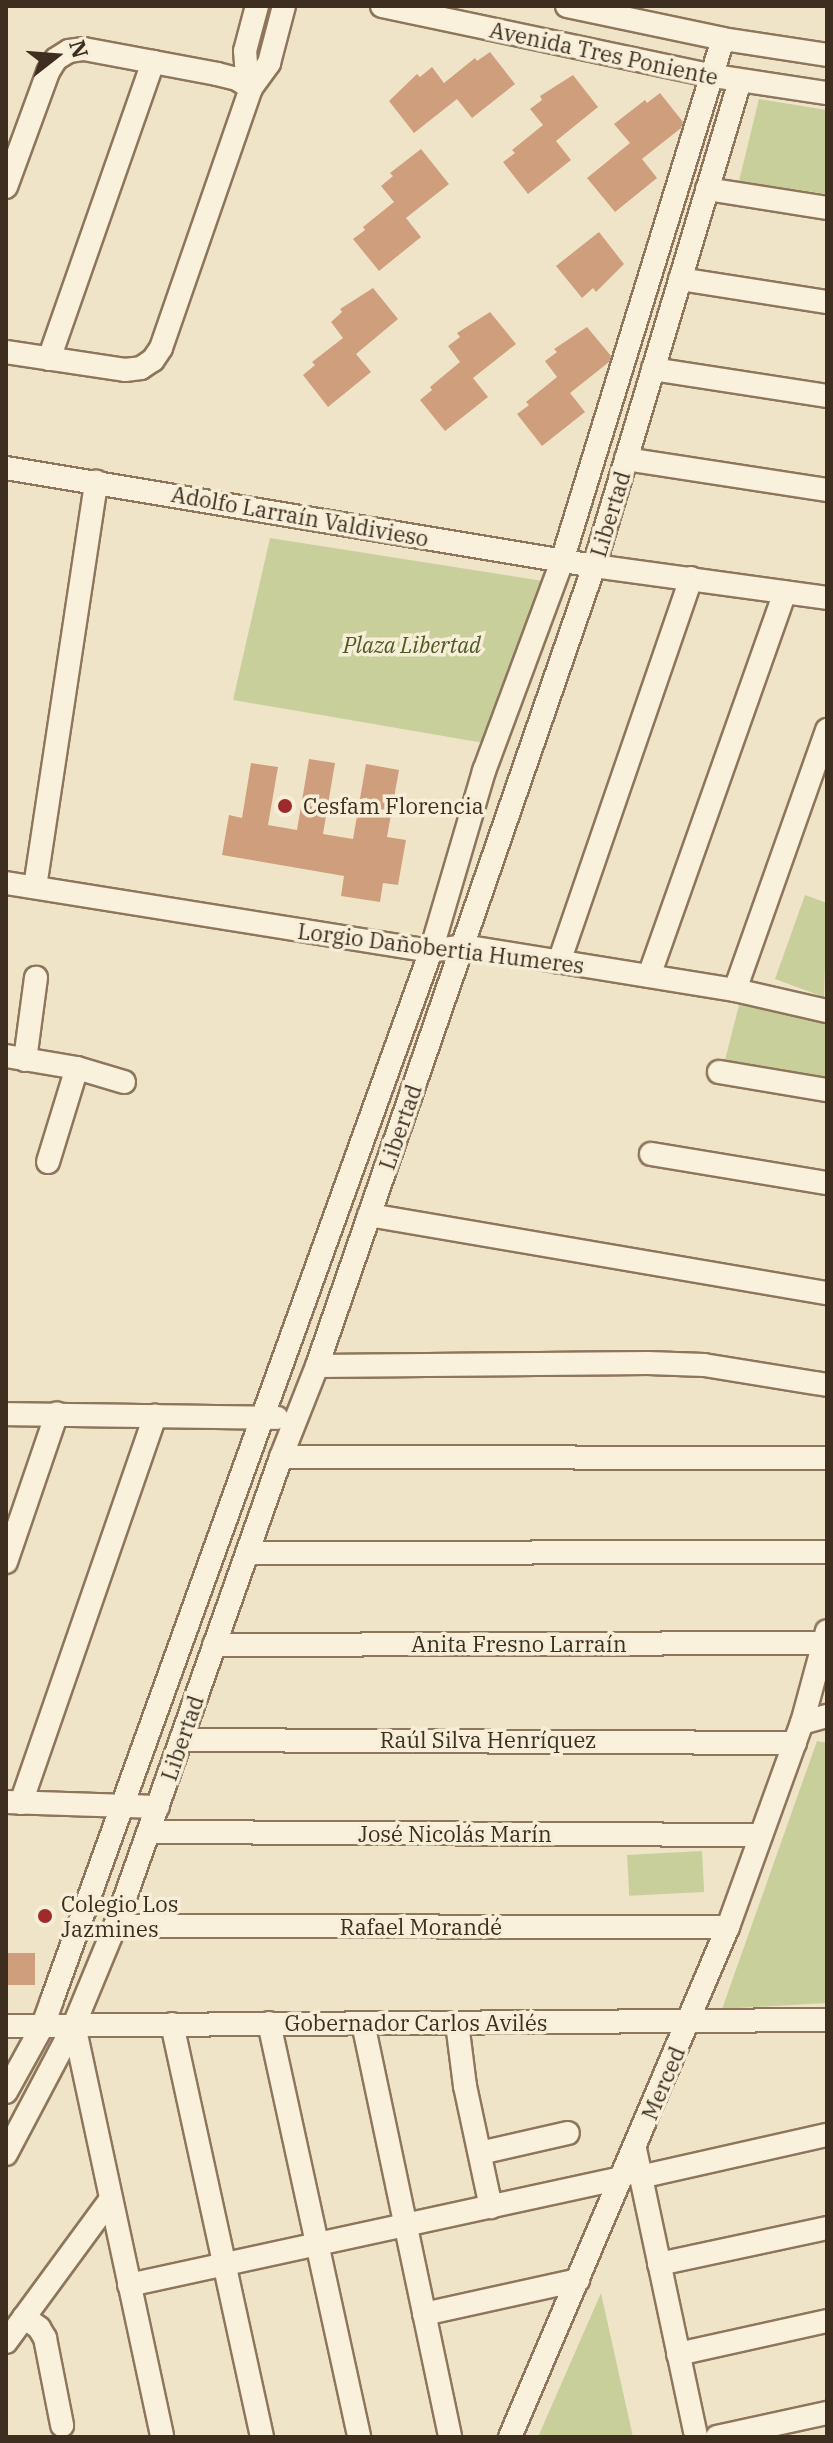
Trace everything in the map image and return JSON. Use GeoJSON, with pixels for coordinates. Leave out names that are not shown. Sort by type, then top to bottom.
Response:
{"type":"FeatureCollection","features":[{"type":"Feature","properties":{"kind":"street"},"geometry":{"type":"LineString","coordinates":[[251,88],[245,51],[257,6]]}},
{"type":"Feature","properties":{"kind":"street"},"geometry":{"type":"LineString","coordinates":[[6,352],[133,370],[148,365],[158,354],[251,88],[269,63],[284,6]]}},
{"type":"Feature","properties":{"kind":"street","name":"Avenida Tres Poniente"},"geometry":{"type":"LineString","coordinates":[[382,6],[714,76],[827,93]]}},
{"type":"Feature","properties":{"kind":"street","name":"Avenida Tres Poniente"},"geometry":{"type":"LineString","coordinates":[[567,6],[723,39],[827,55]]}},
{"type":"Feature","properties":{"kind":"street","name":"Libertad"},"geometry":{"type":"LineString","coordinates":[[6,2092],[43,2025],[431,951],[484,771],[562,561],[723,39]]}},
{"type":"Feature","properties":{"kind":"street"},"geometry":{"type":"LineString","coordinates":[[6,187],[48,72],[56,59],[69,51],[84,49],[237,79],[251,88]]}},
{"type":"Feature","properties":{"kind":"street"},"geometry":{"type":"LineString","coordinates":[[49,359],[153,62]]}},
{"type":"Feature","properties":{"kind":"street","name":"Libertad"},"geometry":{"type":"LineString","coordinates":[[6,2154],[74,2025],[115,1926],[281,1457],[317,1366],[594,566],[740,81]]}},
{"type":"Feature","properties":{"kind":"street"},"geometry":{"type":"LineString","coordinates":[[707,189],[827,208]]}},
{"type":"Feature","properties":{"kind":"street"},"geometry":{"type":"LineString","coordinates":[[680,279],[827,302]]}},
{"type":"Feature","properties":{"kind":"street"},"geometry":{"type":"LineString","coordinates":[[653,369],[827,396]]}},
{"type":"Feature","properties":{"kind":"street"},"geometry":{"type":"LineString","coordinates":[[626,459],[827,490]]}},
{"type":"Feature","properties":{"kind":"street","name":"Adolfo Larraín Valdivieso"},"geometry":{"type":"LineString","coordinates":[[6,468],[562,561],[827,598]]}},
{"type":"Feature","properties":{"kind":"street"},"geometry":{"type":"LineString","coordinates":[[35,887],[96,482]]}},
{"type":"Feature","properties":{"kind":"street"},"geometry":{"type":"LineString","coordinates":[[559,962],[691,578]]}},
{"type":"Feature","properties":{"kind":"street"},"geometry":{"type":"LineString","coordinates":[[649,976],[785,592]]}},
{"type":"Feature","properties":{"kind":"street"},"geometry":{"type":"LineString","coordinates":[[735,990],[827,730]]}},
{"type":"Feature","properties":{"kind":"street","name":"Lorgio Dañobertia Humeres"},"geometry":{"type":"LineString","coordinates":[[6,883],[431,951],[463,946],[735,990],[827,1011]]}},
{"type":"Feature","properties":{"kind":"street"},"geometry":{"type":"LineString","coordinates":[[36,978],[15,1058],[77,1068],[124,1082]]}},
{"type":"Feature","properties":{"kind":"street"},"geometry":{"type":"LineString","coordinates":[[48,1162],[77,1068]]}},
{"type":"Feature","properties":{"kind":"street"},"geometry":{"type":"LineString","coordinates":[[719,1072],[827,1090]]}},
{"type":"Feature","properties":{"kind":"street"},"geometry":{"type":"LineString","coordinates":[[651,1154],[827,1183]]}},
{"type":"Feature","properties":{"kind":"street"},"geometry":{"type":"LineString","coordinates":[[369,1215],[827,1293]]}},
{"type":"Feature","properties":{"kind":"street"},"geometry":{"type":"LineString","coordinates":[[317,1366],[704,1365],[827,1385]]}},
{"type":"Feature","properties":{"kind":"street"},"geometry":{"type":"LineString","coordinates":[[6,1562],[57,1413]]}},
{"type":"Feature","properties":{"kind":"street"},"geometry":{"type":"LineString","coordinates":[[6,1414],[296,1418]]}},
{"type":"Feature","properties":{"kind":"street"},"geometry":{"type":"LineString","coordinates":[[155,1416],[14,1802],[158,1807]]}},
{"type":"Feature","properties":{"kind":"street"},"geometry":{"type":"LineString","coordinates":[[281,1457],[827,1458]]}},
{"type":"Feature","properties":{"kind":"street"},"geometry":{"type":"LineString","coordinates":[[247,1553],[827,1552]]}},
{"type":"Feature","properties":{"kind":"street","name":"Anita Fresno Larraín"},"geometry":{"type":"LineString","coordinates":[[214,1645],[825,1637]]}},
{"type":"Feature","properties":{"kind":"street","name":"Merced"},"geometry":{"type":"LineString","coordinates":[[510,2437],[578,2280],[631,2178],[635,2149],[728,1927],[798,1733],[825,1637]]}},
{"type":"Feature","properties":{"kind":"street"},"geometry":{"type":"LineString","coordinates":[[798,1733],[827,1716]]}},
{"type":"Feature","properties":{"kind":"street","name":"Raúl Silva Henríquez"},"geometry":{"type":"LineString","coordinates":[[181,1740],[798,1733]]}},
{"type":"Feature","properties":{"kind":"street","name":"José Nicolás Marín"},"geometry":{"type":"LineString","coordinates":[[149,1832],[761,1835]]}},
{"type":"Feature","properties":{"kind":"street","name":"Rafael Morandé"},"geometry":{"type":"LineString","coordinates":[[115,1926],[728,1927]]}},
{"type":"Feature","properties":{"kind":"street","name":"Gobernador Carlos Avilés"},"geometry":{"type":"LineString","coordinates":[[6,2026],[827,2020]]}},
{"type":"Feature","properties":{"kind":"street"},"geometry":{"type":"LineString","coordinates":[[269,2023],[359,2437]]}},
{"type":"Feature","properties":{"kind":"street"},"geometry":{"type":"LineString","coordinates":[[363,2023],[450,2437]]}},
{"type":"Feature","properties":{"kind":"street"},"geometry":{"type":"LineString","coordinates":[[457,2023],[463,2078],[491,2207]]}},
{"type":"Feature","properties":{"kind":"street"},"geometry":{"type":"LineString","coordinates":[[172,2024],[262,2437]]}},
{"type":"Feature","properties":{"kind":"street"},"geometry":{"type":"LineString","coordinates":[[74,2025],[162,2437]]}},
{"type":"Feature","properties":{"kind":"street"},"geometry":{"type":"LineString","coordinates":[[480,2153],[568,2133]]}},
{"type":"Feature","properties":{"kind":"street"},"geometry":{"type":"LineString","coordinates":[[129,2285],[827,2135]]}},
{"type":"Feature","properties":{"kind":"street"},"geometry":{"type":"LineString","coordinates":[[631,2178],[659,2264],[696,2437]]}},
{"type":"Feature","properties":{"kind":"street"},"geometry":{"type":"LineString","coordinates":[[6,2342],[111,2199]]}},
{"type":"Feature","properties":{"kind":"street"},"geometry":{"type":"LineString","coordinates":[[659,2264],[827,2228]]}},
{"type":"Feature","properties":{"kind":"street"},"geometry":{"type":"LineString","coordinates":[[424,2314],[578,2280]]}},
{"type":"Feature","properties":{"kind":"street"},"geometry":{"type":"LineString","coordinates":[[24,2317],[39,2328],[45,2338],[62,2425]]}},
{"type":"Feature","properties":{"kind":"street"},"geometry":{"type":"LineString","coordinates":[[678,2354],[827,2321]]}},
{"type":"Feature","properties":{"kind":"street"},"geometry":{"type":"LineString","coordinates":[[717,2437],[827,2413]]}},
{"type":"Feature","properties":{"kind":"green space"},"geometry":{"type":"Polygon","coordinates":[[[759,99],[827,110],[827,194],[739,181],[759,99]]]}},
{"type":"Feature","properties":{"kind":"green space","name":"Plaza Libertad"},"geometry":{"type":"Polygon","coordinates":[[[270,538],[543,581],[484,743],[233,700],[270,538]]]}},
{"type":"Feature","properties":{"kind":"green space"},"geometry":{"type":"Polygon","coordinates":[[[805,895],[827,903],[824,997],[775,979],[805,895]]]}},
{"type":"Feature","properties":{"kind":"green space"},"geometry":{"type":"Polygon","coordinates":[[[739,1005],[827,1019],[827,1077],[725,1060],[739,1005]]]}},
{"type":"Feature","properties":{"kind":"green space"},"geometry":{"type":"Polygon","coordinates":[[[817,1741],[827,1743],[827,2003],[722,2009],[817,1741]]]}},
{"type":"Feature","properties":{"kind":"green space"},"geometry":{"type":"Polygon","coordinates":[[[702,1851],[704,1892],[629,1896],[627,1855],[702,1851]]]}},
{"type":"Feature","properties":{"kind":"green space"},"geometry":{"type":"Polygon","coordinates":[[[601,2293],[633,2437],[538,2437],[601,2293]]]}},
{"type":"Feature","properties":{"kind":"building"},"geometry":{"type":"Polygon","coordinates":[[[490,52],[515,84],[472,118],[457,99],[414,133],[389,101],[417,74],[420,77],[432,67],[444,83],[475,58],[477,61],[490,52]]]}},
{"type":"Feature","properties":{"kind":"building"},"geometry":{"type":"Polygon","coordinates":[[[573,75],[598,107],[556,141],[571,160],[528,194],[503,162],[515,153],[512,150],[543,125],[530,109],[542,100],[540,96],[573,75]]]}},
{"type":"Feature","properties":{"kind":"building"},"geometry":{"type":"Polygon","coordinates":[[[660,93],[683,122],[681,128],[642,159],[657,178],[615,212],[587,178],[630,143],[614,124],[645,100],[647,103],[660,93]]]}},
{"type":"Feature","properties":{"kind":"building"},"geometry":{"type":"Polygon","coordinates":[[[421,149],[449,184],[406,218],[421,237],[379,271],[353,239],[394,202],[381,186],[393,176],[390,173],[421,149]]]}},
{"type":"Feature","properties":{"kind":"building"},"geometry":{"type":"Polygon","coordinates":[[[599,232],[624,264],[596,292],[593,288],[582,298],[556,266],[599,232]]]}},
{"type":"Feature","properties":{"kind":"building"},"geometry":{"type":"Polygon","coordinates":[[[373,288],[398,319],[356,354],[371,372],[328,407],[303,375],[315,365],[312,362],[343,338],[331,322],[342,312],[340,309],[373,288]]]}},
{"type":"Feature","properties":{"kind":"building"},"geometry":{"type":"Polygon","coordinates":[[[490,312],[516,344],[473,378],[488,397],[445,431],[420,400],[432,390],[430,387],[460,362],[448,346],[460,337],[457,333],[490,312]]]}},
{"type":"Feature","properties":{"kind":"building"},"geometry":{"type":"Polygon","coordinates":[[[587,327],[611,356],[609,362],[570,393],[585,412],[542,446],[517,414],[529,405],[526,402],[557,377],[545,361],[557,352],[554,349],[587,327]]]}},
{"type":"Feature","properties":{"kind":"building"},"geometry":{"type":"Polygon","coordinates":[[[309,759],[335,763],[323,834],[353,839],[366,764],[399,770],[387,837],[406,840],[398,885],[383,883],[380,902],[341,896],[344,876],[222,855],[229,815],[242,818],[251,763],[278,767],[268,825],[297,830],[309,759]]]}},
{"type":"Feature","properties":{"kind":"building"},"geometry":{"type":"Polygon","coordinates":[[[6,1953],[35,1953],[35,1985],[6,1985],[6,1953]]]}},
{"type":"Feature","properties":{"kind":"place","name":"Cesfam Florencia"},"geometry":{"type":"Point","coordinates":[285,806]}},
{"type":"Feature","properties":{"kind":"place","name":"Colegio Los Jazmines"},"geometry":{"type":"Point","coordinates":[45,1916]}}]}
